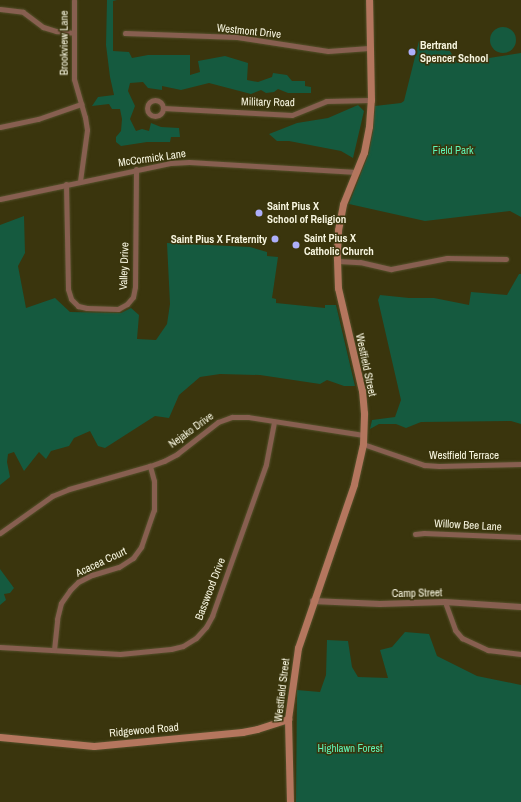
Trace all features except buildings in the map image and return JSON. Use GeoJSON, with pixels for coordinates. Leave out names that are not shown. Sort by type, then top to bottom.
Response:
{"type":"FeatureCollection","features":[{"type":"Feature","properties":{"kind":"main road","name":"Westfield Street"},"geometry":{"type":"LineString","coordinates":[[290,802],[288,719],[298,648],[354,484],[363,444],[362,391],[338,288],[337,240],[343,204],[357,172],[367,133],[371,100],[369,0]]}},
{"type":"Feature","properties":{"kind":"main road","name":"Ridgewood Road"},"geometry":{"type":"LineString","coordinates":[[0,737],[94,746],[257,730],[288,719]]}},
{"type":"Feature","properties":{"kind":"street","name":"Brookview Lane"},"geometry":{"type":"LineString","coordinates":[[74,0],[74,79],[85,117],[87,130],[80,181]]}},
{"type":"Feature","properties":{"kind":"street"},"geometry":{"type":"LineString","coordinates":[[0,9],[23,12],[44,27],[56,31],[74,33]]}},
{"type":"Feature","properties":{"kind":"street","name":"Westmont Drive"},"geometry":{"type":"LineString","coordinates":[[125,33],[237,37],[328,51],[370,48]]}},
{"type":"Feature","properties":{"kind":"street","name":"Military Road"},"geometry":{"type":"LineString","coordinates":[[163,108],[292,115],[326,101],[371,100]]}},
{"type":"Feature","properties":{"kind":"street"},"geometry":{"type":"LineString","coordinates":[[0,127],[38,119],[81,104]]}},
{"type":"Feature","properties":{"kind":"street","name":"McCormick Lane"},"geometry":{"type":"LineString","coordinates":[[0,199],[136,169],[189,162],[357,172]]}},
{"type":"Feature","properties":{"kind":"street","name":"Valley Drive"},"geometry":{"type":"LineString","coordinates":[[66,184],[68,289],[71,299],[78,306],[87,308],[118,309],[128,304],[133,297],[135,288],[136,169]]}},
{"type":"Feature","properties":{"kind":"street"},"geometry":{"type":"LineString","coordinates":[[338,261],[360,262],[391,269],[447,258],[506,259]]}},
{"type":"Feature","properties":{"kind":"street","name":"Nejako Drive"},"geometry":{"type":"LineString","coordinates":[[0,533],[52,496],[68,489],[150,466],[177,454],[218,422],[232,417],[363,435]]}},
{"type":"Feature","properties":{"kind":"street","name":"Basswood Drive"},"geometry":{"type":"LineString","coordinates":[[0,646],[120,654],[171,649],[190,642],[206,627],[212,616],[266,464],[274,422]]}},
{"type":"Feature","properties":{"kind":"street","name":"Westfield Terrace"},"geometry":{"type":"LineString","coordinates":[[363,444],[424,465],[521,464]]}},
{"type":"Feature","properties":{"kind":"street","name":"Acacea Court"},"geometry":{"type":"LineString","coordinates":[[54,650],[57,619],[61,603],[70,590],[78,582],[92,575],[119,567],[133,558],[141,546],[154,510],[154,481],[150,466]]}},
{"type":"Feature","properties":{"kind":"street","name":"Willow Bee Lane"},"geometry":{"type":"LineString","coordinates":[[415,534],[424,533],[521,537]]}},
{"type":"Feature","properties":{"kind":"street","name":"Camp Street"},"geometry":{"type":"LineString","coordinates":[[313,601],[380,604],[445,602],[521,607]]}},
{"type":"Feature","properties":{"kind":"street"},"geometry":{"type":"LineString","coordinates":[[445,602],[455,630],[462,638],[488,650],[521,654]]}},
{"type":"Feature","properties":{"kind":"green space"},"geometry":{"type":"Polygon","coordinates":[[[107,0],[117,0],[113,1],[113,51],[129,52],[132,58],[148,55],[190,55],[190,75],[200,72],[198,61],[225,56],[248,63],[247,80],[258,82],[272,77],[273,73],[287,75],[292,81],[305,81],[305,86],[311,87],[311,93],[288,93],[278,89],[274,92],[266,93],[261,90],[251,94],[209,83],[181,90],[162,86],[162,90],[148,88],[143,82],[130,83],[128,91],[135,106],[130,119],[136,131],[142,129],[149,131],[151,123],[161,127],[179,128],[180,137],[171,137],[170,142],[147,142],[121,146],[116,142],[116,137],[121,131],[122,119],[120,109],[112,109],[109,104],[92,106],[98,97],[114,95],[106,45],[107,0]]]}},
{"type":"Feature","properties":{"kind":"green space"},"geometry":{"type":"Polygon","coordinates":[[[503,27],[512,31],[516,40],[512,49],[503,53],[494,49],[490,40],[494,31],[503,27]]]}},
{"type":"Feature","properties":{"kind":"green space","name":"Field Park"},"geometry":{"type":"Polygon","coordinates":[[[419,41],[437,45],[436,48],[450,51],[457,63],[521,53],[521,217],[510,211],[425,221],[349,204],[369,153],[375,106],[401,103],[404,101],[419,41]]]}},
{"type":"Feature","properties":{"kind":"green space"},"geometry":{"type":"Polygon","coordinates":[[[358,105],[364,111],[353,158],[341,151],[289,141],[277,141],[269,134],[297,123],[328,118],[358,105]]]}},
{"type":"Feature","properties":{"kind":"green space"},"geometry":{"type":"Polygon","coordinates":[[[24,216],[25,253],[18,266],[26,308],[55,298],[70,312],[121,313],[131,308],[139,315],[137,339],[156,340],[167,324],[170,304],[167,243],[250,247],[267,252],[267,256],[278,257],[272,298],[276,299],[276,303],[325,308],[325,305],[336,305],[355,386],[344,386],[327,380],[320,384],[260,375],[220,374],[200,377],[179,395],[169,418],[155,416],[105,448],[98,446],[90,431],[74,438],[69,446],[51,451],[46,459],[39,452],[24,471],[14,452],[8,454],[7,462],[10,477],[0,485],[0,225],[24,216]]]}},
{"type":"Feature","properties":{"kind":"green space"},"geometry":{"type":"Polygon","coordinates":[[[519,274],[521,274],[521,424],[511,421],[421,422],[406,428],[396,424],[379,424],[370,429],[372,420],[395,417],[401,400],[378,300],[380,295],[409,298],[434,298],[469,305],[471,292],[507,295],[519,274]]]}},
{"type":"Feature","properties":{"kind":"green space"},"geometry":{"type":"Polygon","coordinates":[[[0,569],[14,588],[10,593],[4,594],[6,600],[0,605],[0,569]]]}},
{"type":"Feature","properties":{"kind":"green space","name":"Highlawn Forest"},"geometry":{"type":"Polygon","coordinates":[[[405,632],[429,634],[437,656],[477,676],[521,685],[521,802],[296,802],[297,690],[320,692],[326,675],[327,640],[348,641],[352,667],[358,677],[388,678],[380,650],[392,647],[405,632]]]}},
{"type":"Feature","properties":{"kind":"place","name":"Bertrand Spencer School"},"geometry":{"type":"Point","coordinates":[412,52]}},
{"type":"Feature","properties":{"kind":"place","name":"Saint Pius X School of Religion"},"geometry":{"type":"Point","coordinates":[259,213]}},
{"type":"Feature","properties":{"kind":"place","name":"Saint Pius X Fraternity"},"geometry":{"type":"Point","coordinates":[275,239]}},
{"type":"Feature","properties":{"kind":"place","name":"Saint Pius X Catholic Church"},"geometry":{"type":"Point","coordinates":[296,245]}}]}
